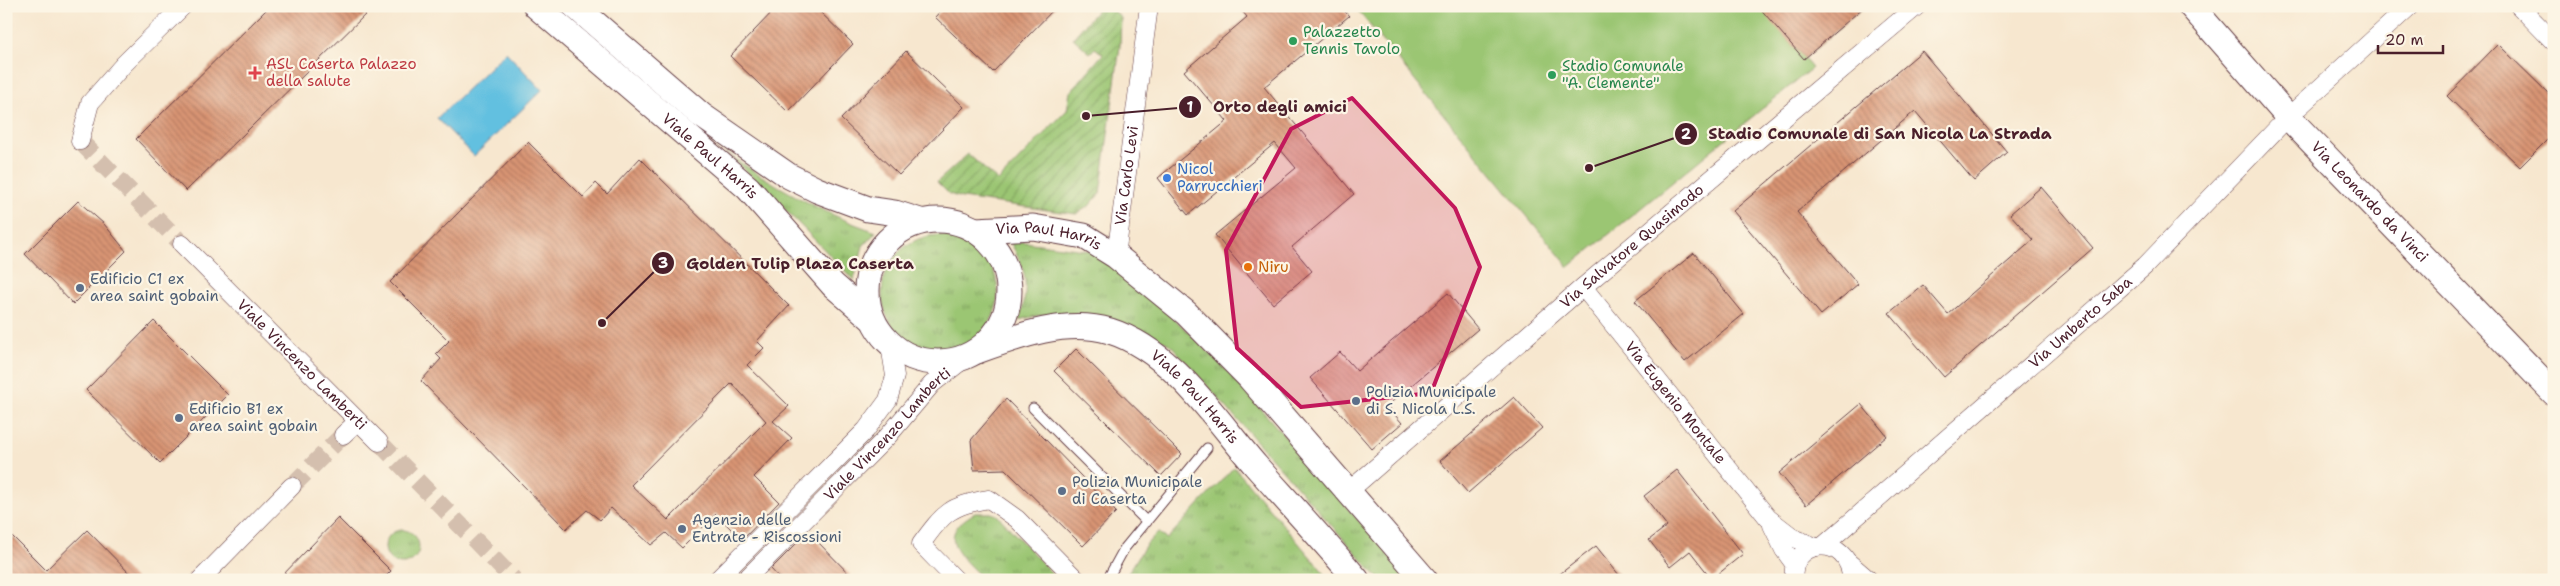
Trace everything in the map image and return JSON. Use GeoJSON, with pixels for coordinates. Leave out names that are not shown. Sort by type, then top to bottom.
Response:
{"type":"FeatureCollection","features":[{"type":"Feature","properties":{"kind":"street"},"geometry":{"type":"LineString","coordinates":[[80,141],[90,103],[124,64],[183,6]]}},
{"type":"Feature","properties":{"kind":"street","name":"Viale Paul Harris"},"geometry":{"type":"LineString","coordinates":[[536,6],[748,188],[833,285],[871,318],[879,332],[890,345],[904,354],[920,360],[952,362],[1024,334],[1074,327],[1110,331],[1147,350],[1170,367],[1206,405],[1256,466],[1357,580]]}},
{"type":"Feature","properties":{"kind":"street","name":"Viale Paul Harris"},"geometry":{"type":"LineString","coordinates":[[574,6],[701,115],[788,176],[817,190],[868,209],[895,213],[920,221]]}},
{"type":"Feature","properties":{"kind":"street","name":"Via Carlo Levi"},"geometry":{"type":"LineString","coordinates":[[1116,256],[1149,6]]}},
{"type":"Feature","properties":{"kind":"street","name":"Via Leonardo da Vinci"},"geometry":{"type":"LineString","coordinates":[[2191,6],[2288,117],[2554,393]]}},
{"type":"Feature","properties":{"kind":"street","name":"Via Umberto Saba"},"geometry":{"type":"LineString","coordinates":[[1792,574],[1807,550],[1819,546],[1862,514],[2145,266],[2288,117],[2410,6]]}},
{"type":"Feature","properties":{"kind":"street"},"geometry":{"type":"LineString","coordinates":[[2519,6],[2554,42]]}},
{"type":"Feature","properties":{"kind":"street","name":"Via Salvatore Quasimodo"},"geometry":{"type":"LineString","coordinates":[[1349,492],[1583,287],[1909,9]]}},
{"type":"Feature","properties":{"kind":"street","name":"Viale Paul Harris"},"geometry":{"type":"LineString","coordinates":[[871,318],[867,294],[870,270],[881,248],[898,232],[920,221],[939,219],[959,222],[976,230],[992,243],[1003,260],[1010,280],[1010,301],[1004,320],[993,338],[973,354]]}},
{"type":"Feature","properties":{"kind":"street","name":"Via Paul Harris"},"geometry":{"type":"LineString","coordinates":[[976,230],[1033,226],[1084,236],[1116,256]]}},
{"type":"Feature","properties":{"kind":"street","name":"Viale Vincenzo Lamberti"},"geometry":{"type":"LineString","coordinates":[[182,244],[379,442]]}},
{"type":"Feature","properties":{"kind":"street"},"geometry":{"type":"LineString","coordinates":[[1116,256],[1186,313],[1249,377],[1425,580]]}},
{"type":"Feature","properties":{"kind":"street","name":"Via Eugenio Montale"},"geometry":{"type":"LineString","coordinates":[[1583,287],[1768,518],[1784,550],[1792,574]]}},
{"type":"Feature","properties":{"kind":"street","name":"Viale Vincenzo Lamberti"},"geometry":{"type":"LineString","coordinates":[[717,580],[866,430],[883,408],[888,400],[895,376],[890,345]]}},
{"type":"Feature","properties":{"kind":"street","name":"Viale Vincenzo Lamberti"},"geometry":{"type":"LineString","coordinates":[[745,580],[888,436],[932,384],[973,354]]}},
{"type":"Feature","properties":{"kind":"street"},"geometry":{"type":"LineString","coordinates":[[343,435],[358,421]]}},
{"type":"Feature","properties":{"kind":"street"},"geometry":{"type":"LineString","coordinates":[[200,580],[292,486]]}},
{"type":"Feature","properties":{"kind":"street"},"geometry":{"type":"LineString","coordinates":[[956,580],[921,544],[941,518],[964,502],[989,499],[1017,519],[1077,580]]}},
{"type":"Feature","properties":{"kind":"street","name":"Via Umberto Saba"},"geometry":{"type":"LineString","coordinates":[[1846,559],[1852,528],[1862,514]]}},
{"type":"Feature","properties":{"kind":"street","name":"Via Eugenio Montale"},"geometry":{"type":"LineString","coordinates":[[1768,518],[1794,538],[1819,546],[1834,548],[1869,580]]}},
{"type":"Feature","properties":{"kind":"street"},"geometry":{"type":"LineString","coordinates":[[1846,559],[1851,580]]}},
{"type":"Feature","properties":{"kind":"lane"},"geometry":{"type":"LineString","coordinates":[[1032,408],[1147,522]]}},
{"type":"Feature","properties":{"kind":"lane"},"geometry":{"type":"LineString","coordinates":[[1107,580],[1124,549],[1207,448]]}},
{"type":"Feature","properties":{"kind":"highlighted area"},"geometry":{"type":"Polygon","coordinates":[[[1352,98],[1455,208],[1480,267],[1431,393],[1301,407],[1237,348],[1226,250],[1291,129],[1352,98]]]}},
{"type":"Feature","properties":{"kind":"green space"},"geometry":{"type":"Polygon","coordinates":[[[1101,6],[1110,6],[1121,18],[1120,46],[1100,193],[1089,206],[1076,214],[962,198],[949,194],[937,182],[968,154],[998,181],[1067,110],[1070,92],[1103,54],[1095,48],[1090,53],[1073,38],[1101,6]]]}},
{"type":"Feature","properties":{"kind":"green space"},"geometry":{"type":"Polygon","coordinates":[[[1354,6],[1865,6],[1804,59],[1812,68],[1569,267],[1354,6]]]}},
{"type":"Feature","properties":{"kind":"green space"},"geometry":{"type":"Polygon","coordinates":[[[725,152],[761,176],[798,197],[836,216],[876,232],[863,246],[854,280],[763,187],[725,152]]]}},
{"type":"Feature","properties":{"kind":"green space"},"geometry":{"type":"Polygon","coordinates":[[[940,235],[962,239],[972,244],[981,252],[989,261],[994,271],[998,293],[994,315],[989,325],[981,334],[972,342],[962,347],[940,351],[918,347],[908,342],[899,334],[891,325],[886,315],[882,293],[886,271],[891,261],[899,252],[908,244],[918,239],[940,235]]]}},
{"type":"Feature","properties":{"kind":"green space"},"geometry":{"type":"Polygon","coordinates":[[[1009,240],[1092,251],[1118,264],[1223,366],[1411,580],[1380,580],[1171,345],[1134,327],[1098,316],[1060,313],[1019,320],[1025,298],[1025,279],[1020,261],[1009,240]]]}},
{"type":"Feature","properties":{"kind":"green space"},"geometry":{"type":"Polygon","coordinates":[[[1234,467],[1330,580],[1124,580],[1145,546],[1158,532],[1167,539],[1234,467]]]}},
{"type":"Feature","properties":{"kind":"green space"},"geometry":{"type":"Polygon","coordinates":[[[975,513],[997,515],[1058,580],[984,580],[960,554],[953,538],[955,530],[962,521],[975,513]]]}},
{"type":"Feature","properties":{"kind":"green space"},"geometry":{"type":"Polygon","coordinates":[[[402,530],[409,531],[414,535],[418,540],[418,554],[414,559],[409,563],[402,564],[395,563],[390,559],[386,554],[385,547],[386,540],[390,535],[395,531],[402,530]]]}},
{"type":"Feature","properties":{"kind":"water"},"geometry":{"type":"Polygon","coordinates":[[[506,52],[542,90],[474,156],[437,118],[506,52]]]}},
{"type":"Feature","properties":{"kind":"building","name":"ASL Caserta Palazzo della salute"},"geometry":{"type":"Polygon","coordinates":[[[270,6],[374,6],[186,191],[136,139],[270,6]]]}},
{"type":"Feature","properties":{"kind":"building"},"geometry":{"type":"Polygon","coordinates":[[[778,6],[814,6],[853,44],[788,112],[730,56],[778,6]]]}},
{"type":"Feature","properties":{"kind":"building"},"geometry":{"type":"Polygon","coordinates":[[[945,6],[1057,6],[993,72],[935,17],[945,6]]]}},
{"type":"Feature","properties":{"kind":"building"},"geometry":{"type":"Polygon","coordinates":[[[1238,6],[1340,6],[1349,16],[1264,87],[1354,194],[1292,247],[1312,271],[1273,304],[1215,235],[1296,168],[1275,143],[1188,215],[1158,178],[1227,121],[1184,71],[1247,17],[1238,6]]]}},
{"type":"Feature","properties":{"kind":"building"},"geometry":{"type":"Polygon","coordinates":[[[1758,6],[1865,6],[1804,59],[1758,6]]]}},
{"type":"Feature","properties":{"kind":"building"},"geometry":{"type":"Polygon","coordinates":[[[2498,44],[2554,99],[2554,133],[2520,167],[2447,96],[2498,44]]]}},
{"type":"Feature","properties":{"kind":"building"},"geometry":{"type":"Polygon","coordinates":[[[906,51],[964,107],[899,175],[841,119],[906,51]]]}},
{"type":"Feature","properties":{"kind":"building"},"geometry":{"type":"Polygon","coordinates":[[[1922,51],[2007,152],[1974,181],[1915,111],[1797,212],[1858,284],[1821,315],[1733,211],[1922,51]]]}},
{"type":"Feature","properties":{"kind":"building"},"geometry":{"type":"Polygon","coordinates":[[[528,142],[583,197],[596,183],[607,194],[640,158],[789,306],[757,341],[764,348],[747,365],[789,406],[773,421],[792,438],[754,477],[779,502],[742,540],[716,514],[682,548],[666,533],[651,545],[611,508],[600,520],[587,510],[566,529],[421,381],[441,359],[436,354],[449,341],[390,282],[528,142]],[[732,383],[631,485],[668,520],[766,421],[732,383]]]}},
{"type":"Feature","properties":{"kind":"building"},"geometry":{"type":"Polygon","coordinates":[[[2041,187],[2093,248],[1944,377],[1889,313],[1923,285],[1948,314],[2033,240],[2010,214],[2041,187]]]}},
{"type":"Feature","properties":{"kind":"building"},"geometry":{"type":"Polygon","coordinates":[[[78,201],[104,224],[126,251],[73,304],[25,254],[78,201]]]}},
{"type":"Feature","properties":{"kind":"building"},"geometry":{"type":"Polygon","coordinates":[[[1694,253],[1744,314],[1685,362],[1635,301],[1694,253]]]}},
{"type":"Feature","properties":{"kind":"building"},"geometry":{"type":"Polygon","coordinates":[[[1448,293],[1478,329],[1387,406],[1402,423],[1372,449],[1310,378],[1340,352],[1357,371],[1448,293]]]}},
{"type":"Feature","properties":{"kind":"building"},"geometry":{"type":"Polygon","coordinates":[[[154,321],[228,395],[160,463],[86,390],[154,321]]]}},
{"type":"Feature","properties":{"kind":"building"},"geometry":{"type":"Polygon","coordinates":[[[1076,349],[1182,454],[1161,476],[1054,371],[1076,349]]]}},
{"type":"Feature","properties":{"kind":"building"},"geometry":{"type":"Polygon","coordinates":[[[1514,397],[1542,428],[1468,493],[1440,461],[1514,397]]]}},
{"type":"Feature","properties":{"kind":"building","name":"Polizia Municipale di Caserta"},"geometry":{"type":"Polygon","coordinates":[[[1006,399],[1116,512],[1083,546],[1005,469],[974,470],[971,440],[1006,399]]]}},
{"type":"Feature","properties":{"kind":"building"},"geometry":{"type":"Polygon","coordinates":[[[1861,404],[1887,436],[1806,505],[1779,473],[1861,404]]]}},
{"type":"Feature","properties":{"kind":"building"},"geometry":{"type":"Polygon","coordinates":[[[1677,470],[1743,554],[1712,579],[1690,551],[1670,567],[1649,540],[1667,526],[1644,496],[1677,470]]]}},
{"type":"Feature","properties":{"kind":"building"},"geometry":{"type":"Polygon","coordinates":[[[338,518],[391,571],[382,580],[278,580],[338,518]]]}},
{"type":"Feature","properties":{"kind":"building"},"geometry":{"type":"Polygon","coordinates":[[[6,530],[46,570],[87,530],[136,580],[6,580],[6,530]]]}},
{"type":"Feature","properties":{"kind":"building"},"geometry":{"type":"Polygon","coordinates":[[[808,532],[855,580],[781,580],[771,569],[808,532]]]}},
{"type":"Feature","properties":{"kind":"building"},"geometry":{"type":"Polygon","coordinates":[[[1596,546],[1623,580],[1552,580],[1596,546]]]}},
{"type":"Feature","properties":{"kind":"tunnel"},"geometry":{"type":"LineString","coordinates":[[80,141],[182,244]]}},
{"type":"Feature","properties":{"kind":"tunnel"},"geometry":{"type":"LineString","coordinates":[[292,486],[343,435]]}},
{"type":"Feature","properties":{"kind":"tunnel"},"geometry":{"type":"LineString","coordinates":[[379,442],[514,580]]}},
{"type":"Feature","properties":{"kind":"place","name":"Palazzetto Tennis Tavolo"},"geometry":{"type":"Point","coordinates":[1293,41]}},
{"type":"Feature","properties":{"kind":"place","name":"ASL Caserta Palazzo della salute"},"geometry":{"type":"Point","coordinates":[255,73]}},
{"type":"Feature","properties":{"kind":"place","name":"Stadio Comunale \"A. Clemente\""},"geometry":{"type":"Point","coordinates":[1552,75]}},
{"type":"Feature","properties":{"kind":"place","name":"Orto degli amici"},"geometry":{"type":"Point","coordinates":[1086,116]}},
{"type":"Feature","properties":{"kind":"place","name":"Stadio Comunale di San Nicola La Strada"},"geometry":{"type":"Point","coordinates":[1589,168]}},
{"type":"Feature","properties":{"kind":"place","name":"Nicol Parrucchieri"},"geometry":{"type":"Point","coordinates":[1167,178]}},
{"type":"Feature","properties":{"kind":"place","name":"Niru"},"geometry":{"type":"Point","coordinates":[1248,267]}},
{"type":"Feature","properties":{"kind":"place","name":"Edificio C1 ex area saint gobain"},"geometry":{"type":"Point","coordinates":[80,288]}},
{"type":"Feature","properties":{"kind":"place","name":"Golden Tulip Plaza Caserta"},"geometry":{"type":"Point","coordinates":[602,323]}},
{"type":"Feature","properties":{"kind":"place","name":"Polizia Municipale di S. Nicola L.S."},"geometry":{"type":"Point","coordinates":[1356,401]}},
{"type":"Feature","properties":{"kind":"place","name":"Edificio B1 ex area saint gobain"},"geometry":{"type":"Point","coordinates":[179,418]}},
{"type":"Feature","properties":{"kind":"place","name":"Polizia Municipale di Caserta"},"geometry":{"type":"Point","coordinates":[1062,491]}},
{"type":"Feature","properties":{"kind":"place","name":"Agenzia delle Entrate - Riscossioni"},"geometry":{"type":"Point","coordinates":[682,529]}}]}
